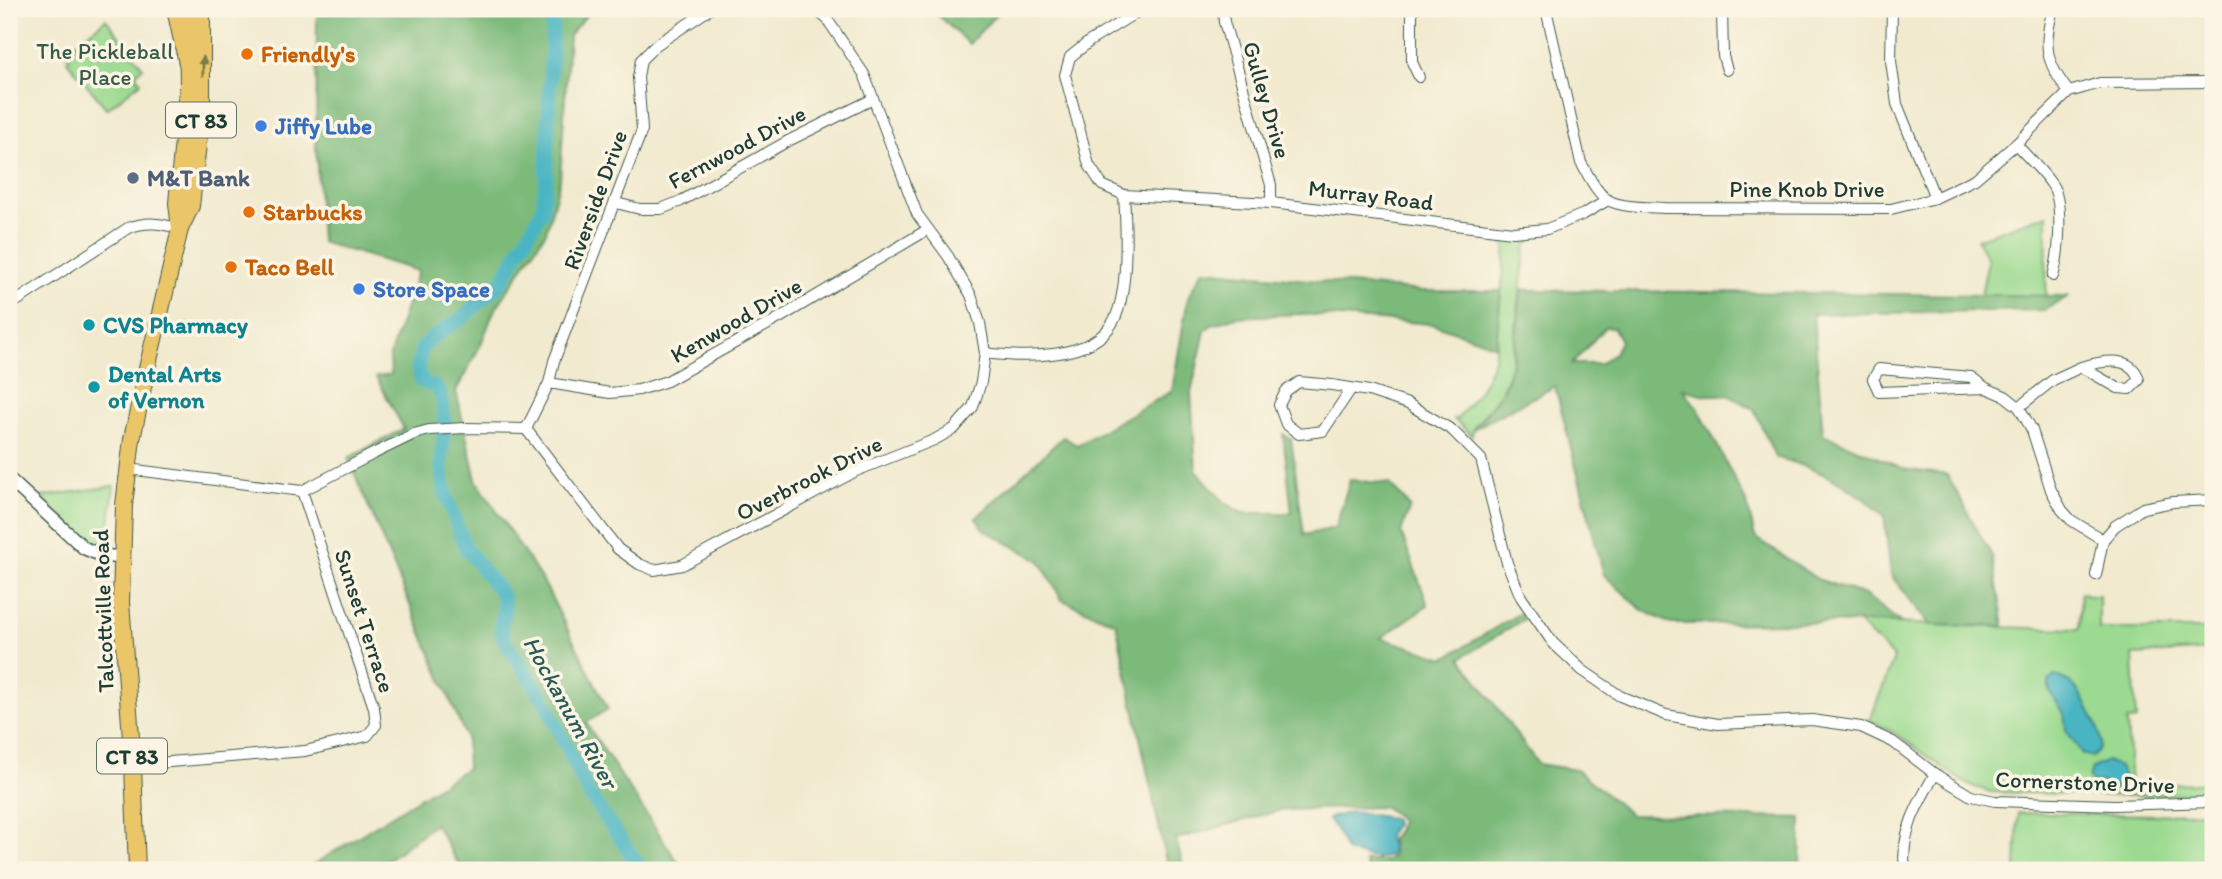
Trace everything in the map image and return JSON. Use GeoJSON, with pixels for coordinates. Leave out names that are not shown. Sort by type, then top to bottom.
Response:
{"type":"FeatureCollection","features":[{"type":"Feature","properties":{"kind":"highway"},"geometry":{"type":"LineString","coordinates":[[176,9],[188,63]]}},
{"type":"Feature","properties":{"kind":"main road","name":"Talcottville Road"},"geometry":{"type":"LineString","coordinates":[[180,229],[177,203],[186,119],[187,9]]}},
{"type":"Feature","properties":{"kind":"main road","name":"Talcottville Road"},"geometry":{"type":"LineString","coordinates":[[137,870],[133,765],[121,602],[121,557],[128,469],[139,403],[180,229],[191,206],[203,88],[202,9]]}},
{"type":"Feature","properties":{"kind":"street","name":"Riverside Drive"},"geometry":{"type":"LineString","coordinates":[[526,429],[549,383],[554,361],[642,131],[638,77],[641,60],[656,45],[710,9]]}},
{"type":"Feature","properties":{"kind":"street"},"geometry":{"type":"LineString","coordinates":[[815,9],[827,19],[864,75],[917,214],[927,230]]}},
{"type":"Feature","properties":{"kind":"street"},"geometry":{"type":"LineString","coordinates":[[985,353],[1007,356],[1068,353],[1097,340],[1113,323],[1119,307],[1124,275],[1124,195],[1102,186],[1089,165],[1065,75],[1070,57],[1090,41],[1142,9]]}},
{"type":"Feature","properties":{"kind":"street","name":"Gulley Drive"},"geometry":{"type":"LineString","coordinates":[[1223,9],[1224,22],[1270,185],[1271,203]]}},
{"type":"Feature","properties":{"kind":"street"},"geometry":{"type":"LineString","coordinates":[[1412,9],[1412,62],[1419,77]]}},
{"type":"Feature","properties":{"kind":"street"},"geometry":{"type":"LineString","coordinates":[[1546,9],[1581,163],[1592,182],[1608,200]]}},
{"type":"Feature","properties":{"kind":"street"},"geometry":{"type":"LineString","coordinates":[[1722,9],[1723,56],[1727,71]]}},
{"type":"Feature","properties":{"kind":"street"},"geometry":{"type":"LineString","coordinates":[[1892,9],[1891,61],[1897,104],[1935,198]]}},
{"type":"Feature","properties":{"kind":"street"},"geometry":{"type":"LineString","coordinates":[[2053,9],[2046,47],[2054,73],[2069,92]]}},
{"type":"Feature","properties":{"kind":"street","name":"Pine Knob Drive"},"geometry":{"type":"LineString","coordinates":[[1608,200],[1630,206],[1665,208],[1891,209],[1935,198],[1975,179],[2016,144],[2069,92],[2099,83],[2213,82]]}},
{"type":"Feature","properties":{"kind":"street","name":"Fernwood Drive"},"geometry":{"type":"LineString","coordinates":[[616,203],[640,209],[660,209],[681,201],[788,141],[873,99]]}},
{"type":"Feature","properties":{"kind":"street"},"geometry":{"type":"LineString","coordinates":[[2016,144],[2053,187],[2058,200],[2058,259],[2053,276]]}},
{"type":"Feature","properties":{"kind":"street","name":"Murray Road"},"geometry":{"type":"LineString","coordinates":[[1124,195],[1271,203],[1513,232],[1547,229],[1584,214],[1608,200]]}},
{"type":"Feature","properties":{"kind":"street"},"geometry":{"type":"LineString","coordinates":[[9,306],[128,228],[144,222],[180,229]]}},
{"type":"Feature","properties":{"kind":"street","name":"Overbrook Drive"},"geometry":{"type":"LineString","coordinates":[[526,429],[618,549],[639,564],[654,570],[682,565],[856,471],[934,440],[954,429],[973,407],[981,382],[985,353],[980,323],[971,295],[948,256],[927,230]]}},
{"type":"Feature","properties":{"kind":"street","name":"Kenwood Drive"},"geometry":{"type":"LineString","coordinates":[[549,383],[610,393],[639,390],[667,381],[927,230]]}},
{"type":"Feature","properties":{"kind":"street"},"geometry":{"type":"LineString","coordinates":[[2019,407],[2067,372],[2081,367],[2100,361],[2127,363],[2137,371],[2139,380],[2130,389],[2118,388],[2081,367]]}},
{"type":"Feature","properties":{"kind":"street"},"geometry":{"type":"LineString","coordinates":[[1986,388],[1879,392],[1873,379],[1879,369],[1970,377],[2005,396],[2019,407],[2032,430],[2051,490],[2062,510],[2071,520],[2103,540]]}},
{"type":"Feature","properties":{"kind":"street","name":"Cornerstone Drive"},"geometry":{"type":"LineString","coordinates":[[1350,389],[1323,430],[1299,434],[1286,424],[1279,405],[1286,391],[1299,382],[1369,391],[1408,404],[1452,430],[1481,459],[1507,563],[1521,597],[1553,643],[1582,670],[1620,696],[1666,715],[1717,724],[1812,720],[1861,727],[1893,742],[1935,774],[1971,796],[1995,801],[2114,805],[2213,803]]}},
{"type":"Feature","properties":{"kind":"street"},"geometry":{"type":"LineString","coordinates":[[128,469],[302,491],[414,434],[445,428],[526,429]]}},
{"type":"Feature","properties":{"kind":"street"},"geometry":{"type":"LineString","coordinates":[[9,479],[84,548],[103,556],[121,557]]}},
{"type":"Feature","properties":{"kind":"street","name":"Sunset Terrace"},"geometry":{"type":"LineString","coordinates":[[133,765],[305,751],[367,736],[376,725],[374,708],[302,491]]}},
{"type":"Feature","properties":{"kind":"street"},"geometry":{"type":"LineString","coordinates":[[2095,575],[2103,540],[2115,526],[2143,508],[2174,502],[2213,500]]}},
{"type":"Feature","properties":{"kind":"street"},"geometry":{"type":"LineString","coordinates":[[1905,870],[1905,834],[1918,803],[1935,774]]}},
{"type":"Feature","properties":{"kind":"green space"},"geometry":{"type":"Polygon","coordinates":[[[317,9],[592,9],[569,35],[560,180],[546,232],[493,313],[481,344],[456,391],[476,480],[544,583],[608,709],[586,723],[683,870],[462,870],[435,824],[374,870],[305,870],[467,768],[466,737],[348,458],[404,429],[376,377],[391,375],[390,355],[418,271],[321,242],[316,146],[317,9]]]}},
{"type":"Feature","properties":{"kind":"green space"},"geometry":{"type":"Polygon","coordinates":[[[931,9],[1001,9],[969,44],[931,9]]]}},
{"type":"Feature","properties":{"kind":"green space","name":"The Pickleball Place"},"geometry":{"type":"Polygon","coordinates":[[[106,19],[143,67],[135,74],[141,82],[107,109],[67,61],[70,59],[65,52],[106,19]]]}},
{"type":"Feature","properties":{"kind":"green space"},"geometry":{"type":"Polygon","coordinates":[[[2047,214],[2046,296],[1981,295],[1988,260],[1977,239],[2047,214]]]}},
{"type":"Feature","properties":{"kind":"green space"},"geometry":{"type":"Polygon","coordinates":[[[1499,237],[1532,240],[1526,245],[1511,366],[1501,393],[1473,429],[1472,436],[1454,419],[1458,418],[1482,387],[1494,360],[1506,247],[1499,237]]]}},
{"type":"Feature","properties":{"kind":"green space"},"geometry":{"type":"Polygon","coordinates":[[[1203,270],[1422,291],[1501,291],[1496,346],[1433,324],[1300,314],[1236,317],[1211,325],[1205,331],[1191,393],[1196,470],[1223,501],[1242,513],[1292,513],[1283,434],[1291,439],[1304,535],[1335,528],[1350,480],[1390,484],[1410,507],[1401,532],[1428,605],[1381,638],[1445,658],[1520,613],[1524,619],[1461,658],[1538,764],[1577,770],[1631,815],[1801,818],[1800,870],[1367,870],[1365,861],[1387,861],[1393,856],[1391,840],[1400,821],[1384,807],[1281,810],[1176,839],[1184,870],[1168,870],[1116,623],[1062,600],[1040,561],[985,530],[976,518],[1063,437],[1077,445],[1172,391],[1188,297],[1203,270]]]}},
{"type":"Feature","properties":{"kind":"green space"},"geometry":{"type":"Polygon","coordinates":[[[1521,290],[2069,296],[2045,310],[1813,314],[1823,434],[1904,469],[1947,475],[1992,556],[2004,626],[1930,625],[1891,575],[1884,515],[1833,479],[1775,457],[1754,409],[1728,395],[1704,395],[1682,388],[1699,410],[1747,504],[1755,537],[1817,579],[1865,595],[1900,622],[1671,624],[1642,610],[1604,575],[1555,386],[1473,429],[1496,400],[1508,377],[1518,327],[1521,290]],[[1606,326],[1572,364],[1600,364],[1614,353],[1621,341],[1614,328],[1606,326]]]}},
{"type":"Feature","properties":{"kind":"green space"},"geometry":{"type":"Polygon","coordinates":[[[114,486],[109,533],[100,547],[95,547],[41,497],[114,486]]]}},
{"type":"Feature","properties":{"kind":"green space"},"geometry":{"type":"Polygon","coordinates":[[[2081,592],[2099,596],[2099,629],[2213,629],[2213,650],[2133,655],[2136,720],[2127,721],[2131,786],[2213,782],[2213,793],[2132,796],[1991,792],[1969,785],[1893,732],[1870,720],[1894,658],[1856,621],[2079,629],[2081,592]]]}},
{"type":"Feature","properties":{"kind":"green space"},"geometry":{"type":"Polygon","coordinates":[[[2213,811],[2213,870],[2016,870],[2018,813],[2155,815],[2213,811]]]}},
{"type":"Feature","properties":{"kind":"water"},"geometry":{"type":"Polygon","coordinates":[[[2054,676],[2072,684],[2091,713],[2101,743],[2092,757],[2082,754],[2066,730],[2064,713],[2049,691],[2049,681],[2054,676]]]}},
{"type":"Feature","properties":{"kind":"water"},"geometry":{"type":"Polygon","coordinates":[[[2107,761],[2119,767],[2125,779],[2124,784],[2114,789],[2103,782],[2092,782],[2089,778],[2092,768],[2107,761]]]}},
{"type":"Feature","properties":{"kind":"water"},"geometry":{"type":"Polygon","coordinates":[[[1351,812],[1393,818],[1395,824],[1388,836],[1392,851],[1389,856],[1373,858],[1346,851],[1336,829],[1328,820],[1351,812]]]}},
{"type":"Feature","properties":{"kind":"waterway","name":"Hockanum River"},"geometry":{"type":"LineString","coordinates":[[553,9],[546,178],[542,211],[500,284],[462,318],[433,337],[422,348],[418,368],[422,382],[436,387],[441,395],[445,421],[441,465],[446,495],[465,547],[503,596],[501,627],[504,640],[545,702],[589,794],[642,870]]}},
{"type":"Feature","properties":{"kind":"place","name":"Friendly's"},"geometry":{"type":"Point","coordinates":[247,54]}},
{"type":"Feature","properties":{"kind":"place","name":"Jiffy Lube"},"geometry":{"type":"Point","coordinates":[261,126]}},
{"type":"Feature","properties":{"kind":"place","name":"M&T Bank"},"geometry":{"type":"Point","coordinates":[133,178]}},
{"type":"Feature","properties":{"kind":"place","name":"Starbucks"},"geometry":{"type":"Point","coordinates":[249,212]}},
{"type":"Feature","properties":{"kind":"place","name":"Taco Bell"},"geometry":{"type":"Point","coordinates":[231,267]}},
{"type":"Feature","properties":{"kind":"place","name":"Store Space"},"geometry":{"type":"Point","coordinates":[359,289]}},
{"type":"Feature","properties":{"kind":"place","name":"CVS Pharmacy"},"geometry":{"type":"Point","coordinates":[89,325]}},
{"type":"Feature","properties":{"kind":"place","name":"Dental Arts of Vernon"},"geometry":{"type":"Point","coordinates":[94,387]}}]}
